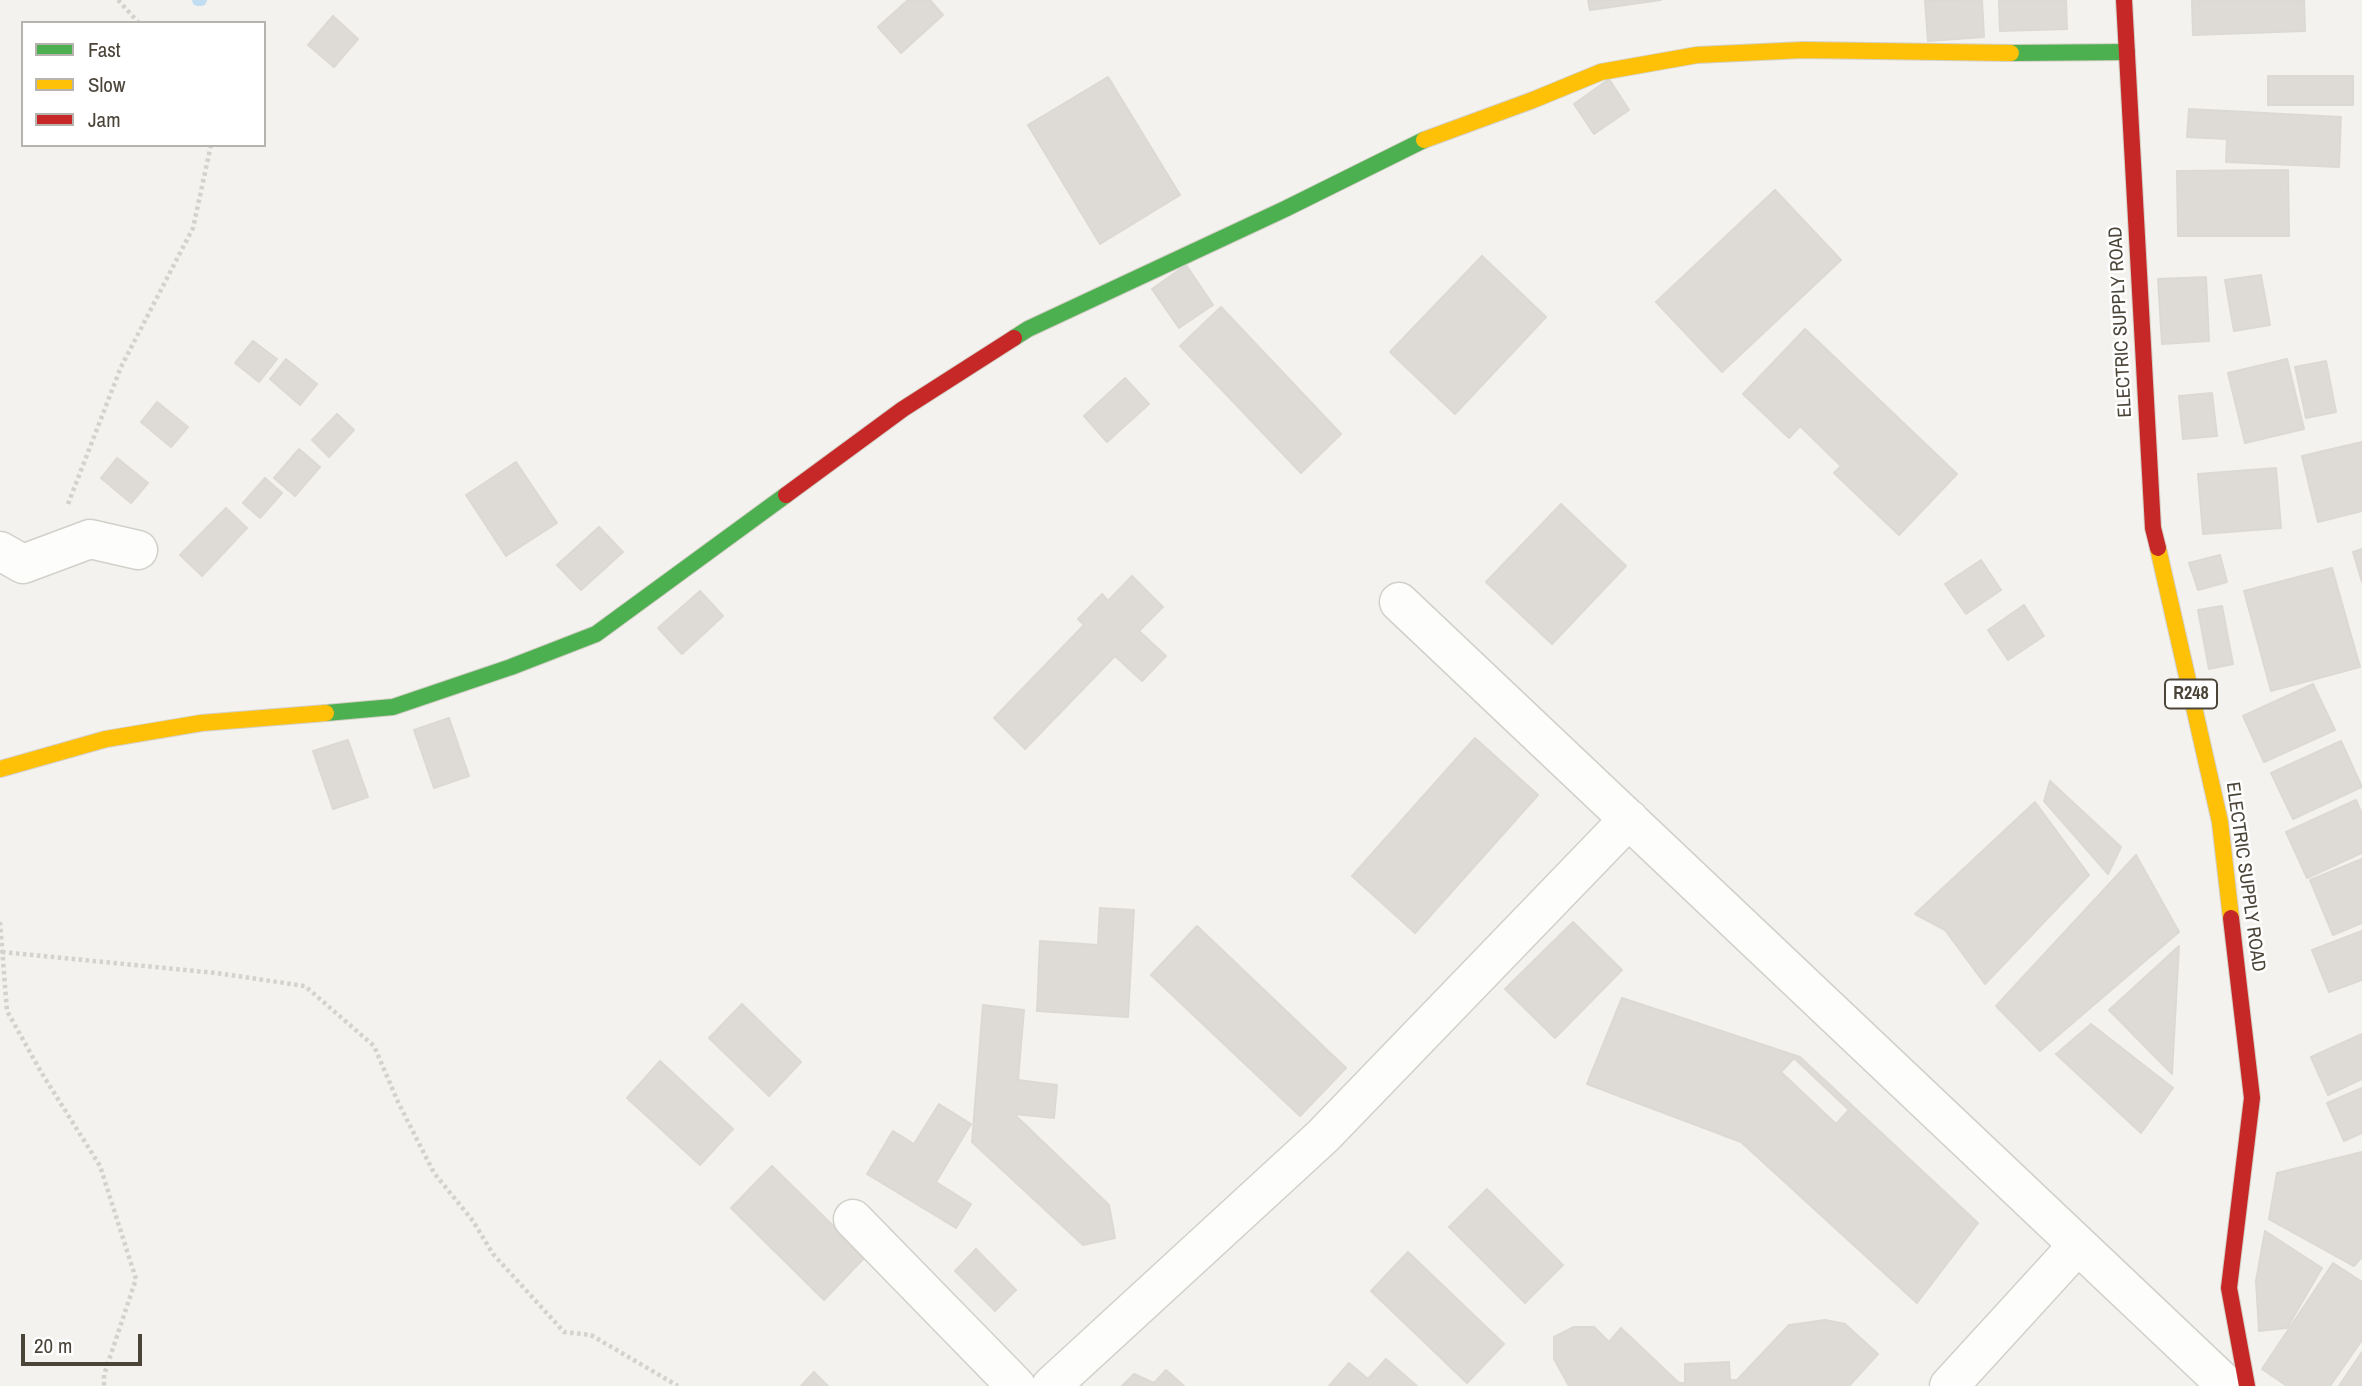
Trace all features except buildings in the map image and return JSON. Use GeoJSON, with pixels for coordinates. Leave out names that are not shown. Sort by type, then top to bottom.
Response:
{"type":"FeatureCollection","features":[{"type":"Feature","properties":{"kind":"street","name":"ELECTRIC SUPPLY ROAD"},"geometry":{"type":"LineString","coordinates":[[2124,0],[2153,528],[2220,822],[2252,1098],[2229,1288],[2246,1386]]}},
{"type":"Feature","properties":{"kind":"street"},"geometry":{"type":"LineString","coordinates":[[0,769],[106,739],[201,723],[393,707],[511,667],[596,634],[903,409],[1028,329],[1285,209],[1420,141],[1601,72],[1697,55],[1803,50],[1908,53],[2127,52]]}},
{"type":"Feature","properties":{"kind":"street"},"geometry":{"type":"LineString","coordinates":[[0,551],[23,564],[90,539],[138,550]]}},
{"type":"Feature","properties":{"kind":"street"},"geometry":{"type":"LineString","coordinates":[[1399,602],[2227,1386]]}},
{"type":"Feature","properties":{"kind":"street"},"geometry":{"type":"LineString","coordinates":[[1051,1386],[1323,1136],[1629,820]]}},
{"type":"Feature","properties":{"kind":"street"},"geometry":{"type":"LineString","coordinates":[[853,1220],[1016,1386]]}},
{"type":"Feature","properties":{"kind":"street"},"geometry":{"type":"LineString","coordinates":[[1949,1386],[2078,1245]]}},
{"type":"Feature","properties":{"kind":"path"},"geometry":{"type":"LineString","coordinates":[[118,0],[137,21]]}},
{"type":"Feature","properties":{"kind":"path"},"geometry":{"type":"LineString","coordinates":[[49,554],[121,368],[193,228],[211,147]]}},
{"type":"Feature","properties":{"kind":"path"},"geometry":{"type":"LineString","coordinates":[[0,922],[7,1011],[41,1072],[100,1166],[136,1279],[104,1374],[104,1386]]}},
{"type":"Feature","properties":{"kind":"path"},"geometry":{"type":"LineString","coordinates":[[2,952],[216,973],[305,986],[374,1045],[398,1102],[434,1173],[473,1221],[493,1254],[564,1332],[591,1335],[678,1386]]}},
{"type":"Feature","properties":{"kind":"traffic: fast"},"geometry":{"type":"LineString","coordinates":[[2011,53],[2127,52]]}},
{"type":"Feature","properties":{"kind":"traffic: fast"},"geometry":{"type":"LineString","coordinates":[[1014,338],[1424,140]]}},
{"type":"Feature","properties":{"kind":"traffic: fast"},"geometry":{"type":"LineString","coordinates":[[326,713],[393,707],[511,667],[596,634],[786,495]]}},
{"type":"Feature","properties":{"kind":"traffic: slow"},"geometry":{"type":"LineString","coordinates":[[1424,140],[1601,72],[1697,55],[1803,50],[2011,53]]}},
{"type":"Feature","properties":{"kind":"traffic: slow"},"geometry":{"type":"LineString","coordinates":[[2158,548],[2220,822],[2231,918]]}},
{"type":"Feature","properties":{"kind":"traffic: slow"},"geometry":{"type":"LineString","coordinates":[[0,769],[106,739],[201,723],[326,713]]}},
{"type":"Feature","properties":{"kind":"traffic: jam"},"geometry":{"type":"LineString","coordinates":[[2124,0],[2153,528],[2158,548]]}},
{"type":"Feature","properties":{"kind":"traffic: jam"},"geometry":{"type":"LineString","coordinates":[[786,495],[903,409],[1014,338]]}},
{"type":"Feature","properties":{"kind":"traffic: jam"},"geometry":{"type":"LineString","coordinates":[[2231,918],[2252,1098],[2229,1288],[2247,1386]]}}]}
